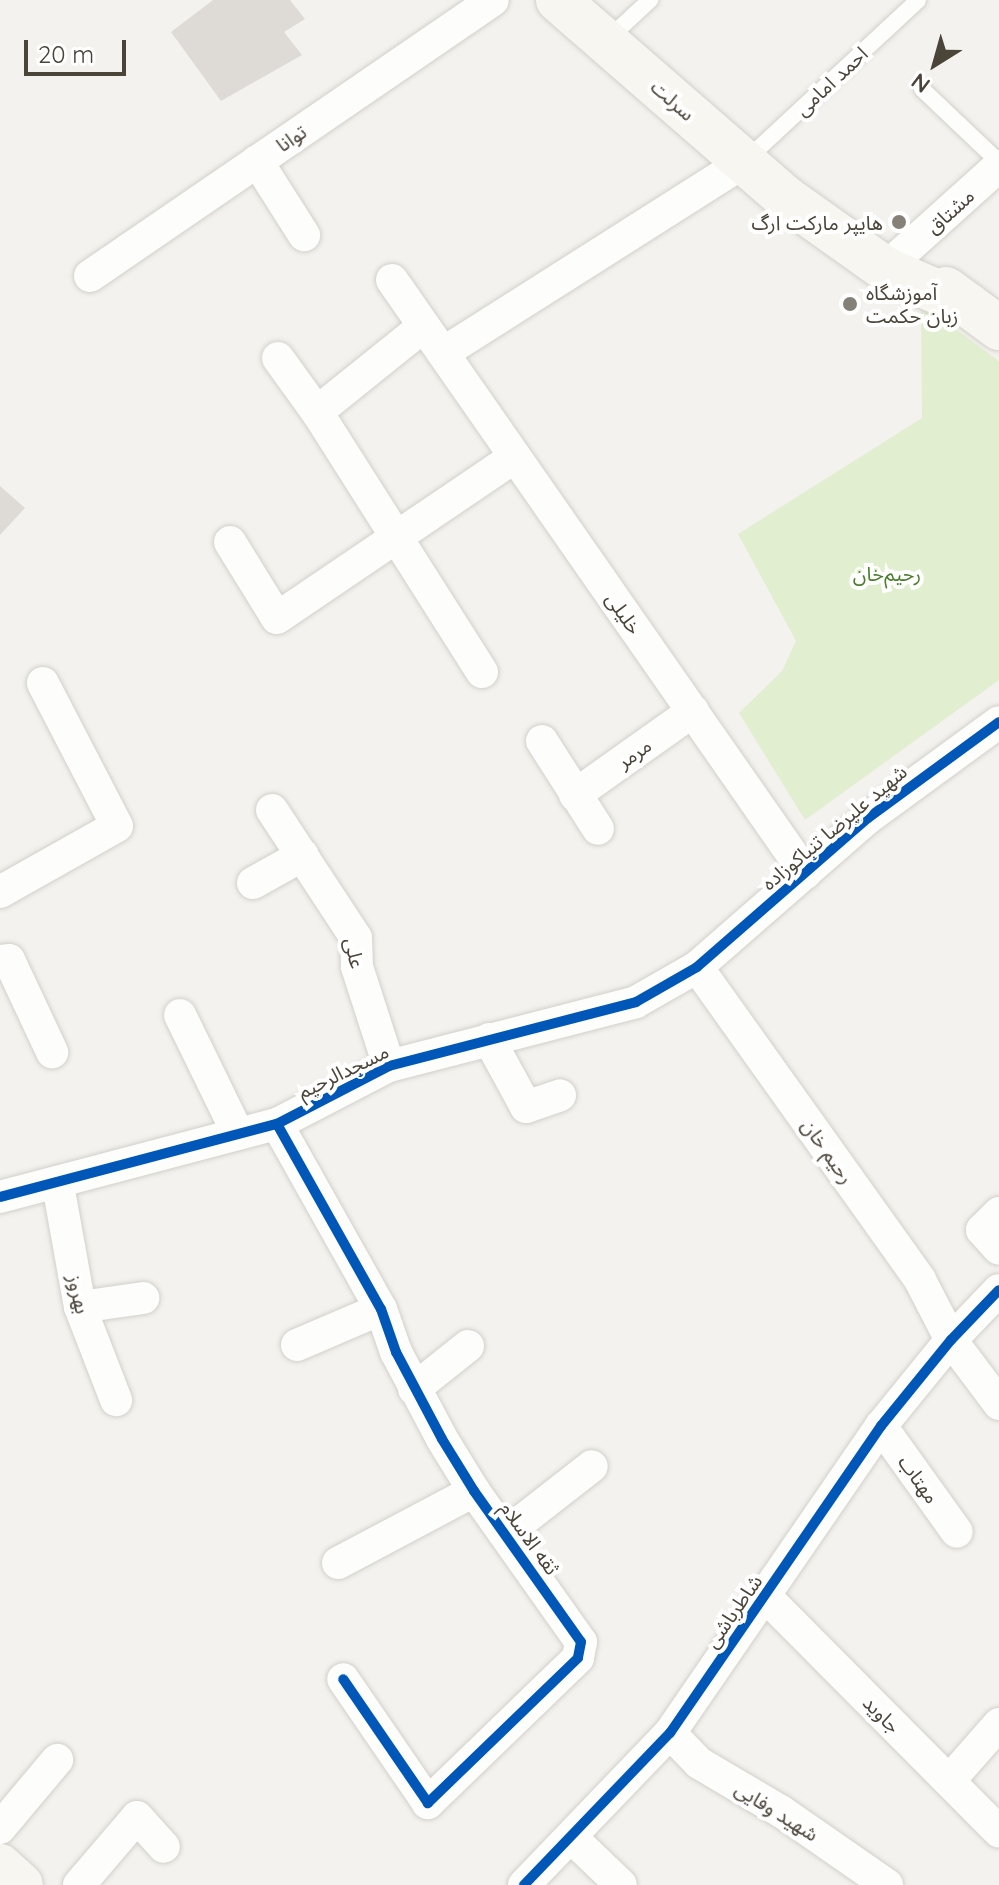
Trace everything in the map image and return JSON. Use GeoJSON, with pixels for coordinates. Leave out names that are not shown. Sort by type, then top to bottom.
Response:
{"type":"FeatureCollection","features":[{"type":"Feature","properties":{"kind":"street","name":"توانا"},"geometry":{"type":"LineString","coordinates":[[90,276],[493,0]]}},
{"type":"Feature","properties":{"kind":"street","name":"سرلت"},"geometry":{"type":"LineString","coordinates":[[558,0],[787,199],[984,316]]}},
{"type":"Feature","properties":{"kind":"street"},"geometry":{"type":"LineString","coordinates":[[257,161],[304,235]]}},
{"type":"Feature","properties":{"kind":"street"},"geometry":{"type":"LineString","coordinates":[[443,353],[744,162]]}},
{"type":"Feature","properties":{"kind":"street","name":"مشتاق"},"geometry":{"type":"LineString","coordinates":[[894,263],[999,164]]}},
{"type":"Feature","properties":{"kind":"street","name":"خلیلی"},"geometry":{"type":"LineString","coordinates":[[392,280],[805,873]]}},
{"type":"Feature","properties":{"kind":"street"},"geometry":{"type":"LineString","coordinates":[[317,412],[424,326]]}},
{"type":"Feature","properties":{"kind":"street"},"geometry":{"type":"LineString","coordinates":[[278,358],[317,412],[482,672]]}},
{"type":"Feature","properties":{"kind":"street"},"geometry":{"type":"LineString","coordinates":[[230,542],[277,618],[515,457]]}},
{"type":"Feature","properties":{"kind":"street"},"geometry":{"type":"LineString","coordinates":[[0,892],[117,826],[43,683]]}},
{"type":"Feature","properties":{"kind":"street","name":"مرمر"},"geometry":{"type":"LineString","coordinates":[[575,795],[693,711]]}},
{"type":"Feature","properties":{"kind":"street","name":"شهید علیرضا تنباکوزاده"},"geometry":{"type":"LineString","coordinates":[[697,967],[868,818],[999,722]]}},
{"type":"Feature","properties":{"kind":"street"},"geometry":{"type":"LineString","coordinates":[[542,741],[598,829]]}},
{"type":"Feature","properties":{"kind":"street","name":"علی"},"geometry":{"type":"LineString","coordinates":[[272,810],[356,938],[357,967],[389,1066]]}},
{"type":"Feature","properties":{"kind":"street"},"geometry":{"type":"LineString","coordinates":[[253,883],[303,855]]}},
{"type":"Feature","properties":{"kind":"street"},"geometry":{"type":"LineString","coordinates":[[0,961],[9,960],[52,1052]]}},
{"type":"Feature","properties":{"kind":"street","name":"مسجدالرحیم"},"geometry":{"type":"LineString","coordinates":[[0,1197],[58,1185],[277,1124],[389,1066],[636,1002],[697,967]]}},
{"type":"Feature","properties":{"kind":"street","name":"رحیم خان"},"geometry":{"type":"LineString","coordinates":[[697,967],[920,1280],[951,1340],[999,1404]]}},
{"type":"Feature","properties":{"kind":"street"},"geometry":{"type":"LineString","coordinates":[[180,1015],[238,1134]]}},
{"type":"Feature","properties":{"kind":"street"},"geometry":{"type":"LineString","coordinates":[[489,1039],[526,1107],[560,1095]]}},
{"type":"Feature","properties":{"kind":"street","name":"ثقه الاسلام"},"geometry":{"type":"LineString","coordinates":[[277,1124],[381,1309],[414,1389],[474,1491],[581,1642],[578,1658],[428,1803],[343,1679]]}},
{"type":"Feature","properties":{"kind":"street","name":"بهروز"},"geometry":{"type":"LineString","coordinates":[[58,1185],[80,1307],[116,1400]]}},
{"type":"Feature","properties":{"kind":"street"},"geometry":{"type":"LineString","coordinates":[[999,1213],[982,1230],[999,1249]]}},
{"type":"Feature","properties":{"kind":"street","name":"شاطرباشی"},"geometry":{"type":"LineString","coordinates":[[524,1885],[670,1733],[881,1426],[951,1340],[999,1290]]}},
{"type":"Feature","properties":{"kind":"street"},"geometry":{"type":"LineString","coordinates":[[80,1307],[143,1298]]}},
{"type":"Feature","properties":{"kind":"street"},"geometry":{"type":"LineString","coordinates":[[297,1345],[381,1309]]}},
{"type":"Feature","properties":{"kind":"street"},"geometry":{"type":"LineString","coordinates":[[414,1389],[468,1346]]}},
{"type":"Feature","properties":{"kind":"street","name":"مهتاب"},"geometry":{"type":"LineString","coordinates":[[881,1426],[957,1532]]}},
{"type":"Feature","properties":{"kind":"street"},"geometry":{"type":"LineString","coordinates":[[505,1534],[592,1466]]}},
{"type":"Feature","properties":{"kind":"street"},"geometry":{"type":"LineString","coordinates":[[338,1563],[474,1491]]}},
{"type":"Feature","properties":{"kind":"street","name":"جاوید"},"geometry":{"type":"LineString","coordinates":[[765,1596],[999,1832]]}},
{"type":"Feature","properties":{"kind":"street"},"geometry":{"type":"LineString","coordinates":[[949,1781],[999,1724]]}},
{"type":"Feature","properties":{"kind":"street","name":"شهید وفایی"},"geometry":{"type":"LineString","coordinates":[[670,1733],[699,1763],[782,1812],[887,1885]]}},
{"type":"Feature","properties":{"kind":"street"},"geometry":{"type":"LineString","coordinates":[[0,1828],[57,1760]]}},
{"type":"Feature","properties":{"kind":"street"},"geometry":{"type":"LineString","coordinates":[[79,1885],[137,1817],[164,1847]]}},
{"type":"Feature","properties":{"kind":"street"},"geometry":{"type":"LineString","coordinates":[[571,1837],[621,1885]]}},
{"type":"Feature","properties":{"kind":"street"},"geometry":{"type":"LineString","coordinates":[[0,1866],[21,1885]]}},
{"type":"Feature","properties":{"kind":"lane"},"geometry":{"type":"LineString","coordinates":[[606,41],[650,0]]}},
{"type":"Feature","properties":{"kind":"lane","name":"احمد امامی"},"geometry":{"type":"LineString","coordinates":[[744,162],[918,0]]}},
{"type":"Feature","properties":{"kind":"lane"},"geometry":{"type":"LineString","coordinates":[[922,89],[999,164]]}},
{"type":"Feature","properties":{"kind":"green space","name":"رحیم‌خان"},"geometry":{"type":"Polygon","coordinates":[[[921,304],[999,361],[999,680],[805,820],[739,713],[782,671],[796,641],[738,534],[922,418],[921,304]]]}},
{"type":"Feature","properties":{"kind":"building"},"geometry":{"type":"Polygon","coordinates":[[[213,0],[290,0],[305,19],[284,32],[302,55],[221,101],[171,32],[213,0]]]}},
{"type":"Feature","properties":{"kind":"building"},"geometry":{"type":"Polygon","coordinates":[[[0,486],[25,508],[0,535],[0,486]]]}},
{"type":"Feature","properties":{"kind":"cycle path"},"geometry":{"type":"LineString","coordinates":[[0,1197],[277,1124],[389,1066],[636,1002],[697,967],[868,818],[999,722]]}},
{"type":"Feature","properties":{"kind":"cycle path"},"geometry":{"type":"LineString","coordinates":[[277,1124],[381,1309],[396,1352],[442,1439],[474,1491],[581,1642],[578,1658],[428,1803],[343,1679]]}},
{"type":"Feature","properties":{"kind":"cycle path"},"geometry":{"type":"LineString","coordinates":[[524,1885],[670,1733],[881,1426],[951,1340],[999,1290]]}},
{"type":"Feature","properties":{"kind":"place","name":"هایپر مارکت ارگ"},"geometry":{"type":"Point","coordinates":[899,222]}},
{"type":"Feature","properties":{"kind":"place","name":"آموزشگاه زبان حکمت"},"geometry":{"type":"Point","coordinates":[850,304]}}]}
